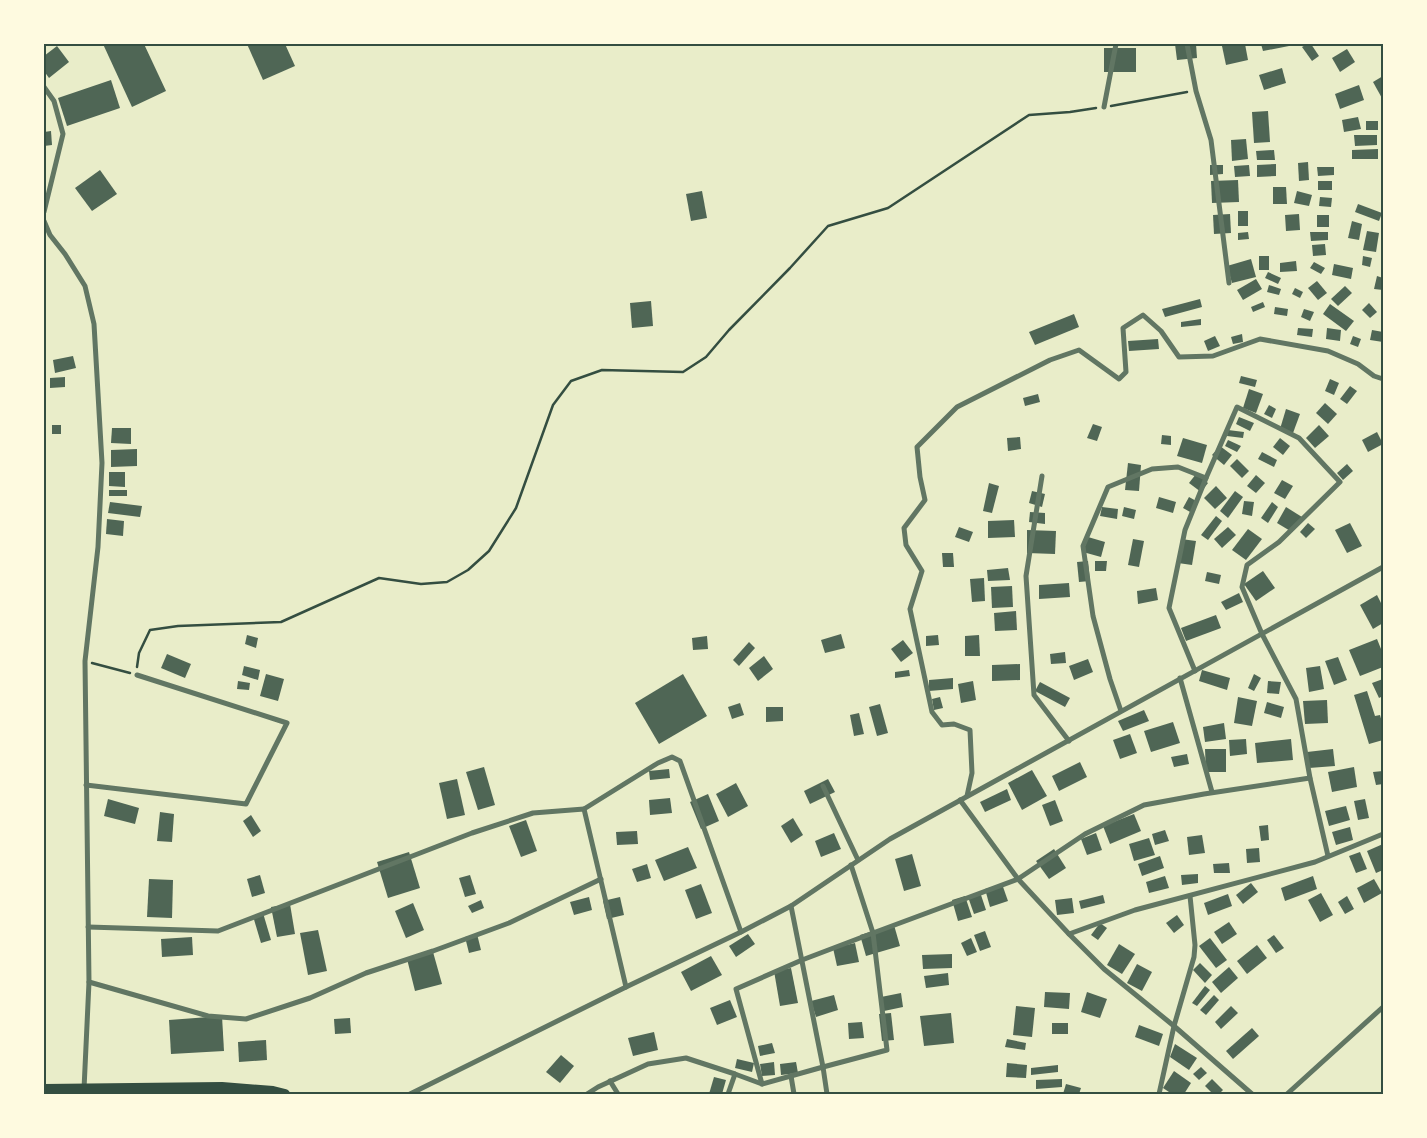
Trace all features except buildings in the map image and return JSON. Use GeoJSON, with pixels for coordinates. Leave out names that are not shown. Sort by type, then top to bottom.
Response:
{"type":"FeatureCollection","features":[{"type":"Feature","properties":{"kind":"main road"},"geometry":{"type":"LineString","coordinates":[[44,1089],[222,1087],[273,1091],[285,1094]]}},
{"type":"Feature","properties":{"kind":"street"},"geometry":{"type":"LineString","coordinates":[[1104,107],[1116,44]]}},
{"type":"Feature","properties":{"kind":"street"},"geometry":{"type":"LineString","coordinates":[[1188,44],[1196,91],[1211,140],[1229,283]]}},
{"type":"Feature","properties":{"kind":"street"},"geometry":{"type":"LineString","coordinates":[[44,87],[54,101],[63,134],[44,212]]}},
{"type":"Feature","properties":{"kind":"street"},"geometry":{"type":"LineString","coordinates":[[44,221],[50,235],[65,254],[85,286],[94,324],[102,463],[98,547],[85,661],[89,982],[84,1088]]}},
{"type":"Feature","properties":{"kind":"street"},"geometry":{"type":"LineString","coordinates":[[967,796],[972,773],[970,730],[954,724],[942,725],[932,712],[910,609],[922,571],[906,545],[904,528],[924,500],[917,447],[957,407],[1057,358],[1079,350],[1119,379],[1126,372],[1123,328],[1143,315],[1161,331],[1179,357],[1213,356],[1260,339],[1328,351],[1358,364],[1374,376],[1383,379]]}},
{"type":"Feature","properties":{"kind":"street"},"geometry":{"type":"LineString","coordinates":[[1194,670],[1169,608],[1185,530],[1237,407],[1299,438],[1340,482],[1279,542],[1247,565],[1242,587],[1262,634],[1296,700],[1310,778],[1328,856]]}},
{"type":"Feature","properties":{"kind":"street"},"geometry":{"type":"LineString","coordinates":[[1121,712],[1093,616],[1084,546],[1108,487],[1152,469],[1178,467],[1206,478]]}},
{"type":"Feature","properties":{"kind":"street"},"geometry":{"type":"LineString","coordinates":[[1042,476],[1026,576],[1034,695],[1069,741]]}},
{"type":"Feature","properties":{"kind":"street"},"geometry":{"type":"LineString","coordinates":[[410,1094],[742,932],[791,906],[890,839],[1383,566]]}},
{"type":"Feature","properties":{"kind":"street"},"geometry":{"type":"LineString","coordinates":[[86,786],[246,804],[287,723],[137,675]]}},
{"type":"Feature","properties":{"kind":"street"},"geometry":{"type":"LineString","coordinates":[[1180,678],[1212,792]]}},
{"type":"Feature","properties":{"kind":"street"},"geometry":{"type":"LineString","coordinates":[[88,926],[218,930],[472,832],[533,813],[584,809],[658,763],[672,757],[680,762],[742,932]]}},
{"type":"Feature","properties":{"kind":"street"},"geometry":{"type":"LineString","coordinates":[[762,1084],[736,989],[802,960],[1018,879],[1085,834],[1144,805],[1212,792],[1310,778]]}},
{"type":"Feature","properties":{"kind":"street"},"geometry":{"type":"LineString","coordinates":[[822,786],[858,860]]}},
{"type":"Feature","properties":{"kind":"street"},"geometry":{"type":"LineString","coordinates":[[960,800],[1018,879],[1069,934],[1104,969],[1174,1026],[1252,1094]]}},
{"type":"Feature","properties":{"kind":"street"},"geometry":{"type":"LineString","coordinates":[[584,809],[626,987]]}},
{"type":"Feature","properties":{"kind":"street"},"geometry":{"type":"LineString","coordinates":[[1069,934],[1135,910],[1316,862],[1383,834]]}},
{"type":"Feature","properties":{"kind":"street"},"geometry":{"type":"LineString","coordinates":[[587,1094],[610,1081],[648,1064],[686,1058],[762,1084],[887,1050],[873,933],[851,865]]}},
{"type":"Feature","properties":{"kind":"street"},"geometry":{"type":"LineString","coordinates":[[89,982],[208,1016],[246,1019],[310,998],[366,973],[509,923],[600,879]]}},
{"type":"Feature","properties":{"kind":"street"},"geometry":{"type":"LineString","coordinates":[[1159,1094],[1174,1026],[1191,972],[1195,945],[1190,896]]}},
{"type":"Feature","properties":{"kind":"street"},"geometry":{"type":"LineString","coordinates":[[791,906],[827,1094]]}},
{"type":"Feature","properties":{"kind":"street"},"geometry":{"type":"LineString","coordinates":[[1287,1094],[1383,1007]]}},
{"type":"Feature","properties":{"kind":"street"},"geometry":{"type":"LineString","coordinates":[[728,1094],[735,1074]]}},
{"type":"Feature","properties":{"kind":"street"},"geometry":{"type":"LineString","coordinates":[[790,1076],[794,1094]]}},
{"type":"Feature","properties":{"kind":"street"},"geometry":{"type":"LineString","coordinates":[[610,1081],[618,1094]]}},
{"type":"Feature","properties":{"kind":"path"},"geometry":{"type":"LineString","coordinates":[[85,661],[137,675],[139,653],[150,630],[178,626],[281,622],[379,578],[421,584],[447,582],[461,574],[489,551],[516,508],[553,405],[571,381],[602,370],[683,372],[706,357],[729,330],[828,226],[888,208],[1029,115],[1070,112],[1196,91]]}}]}
